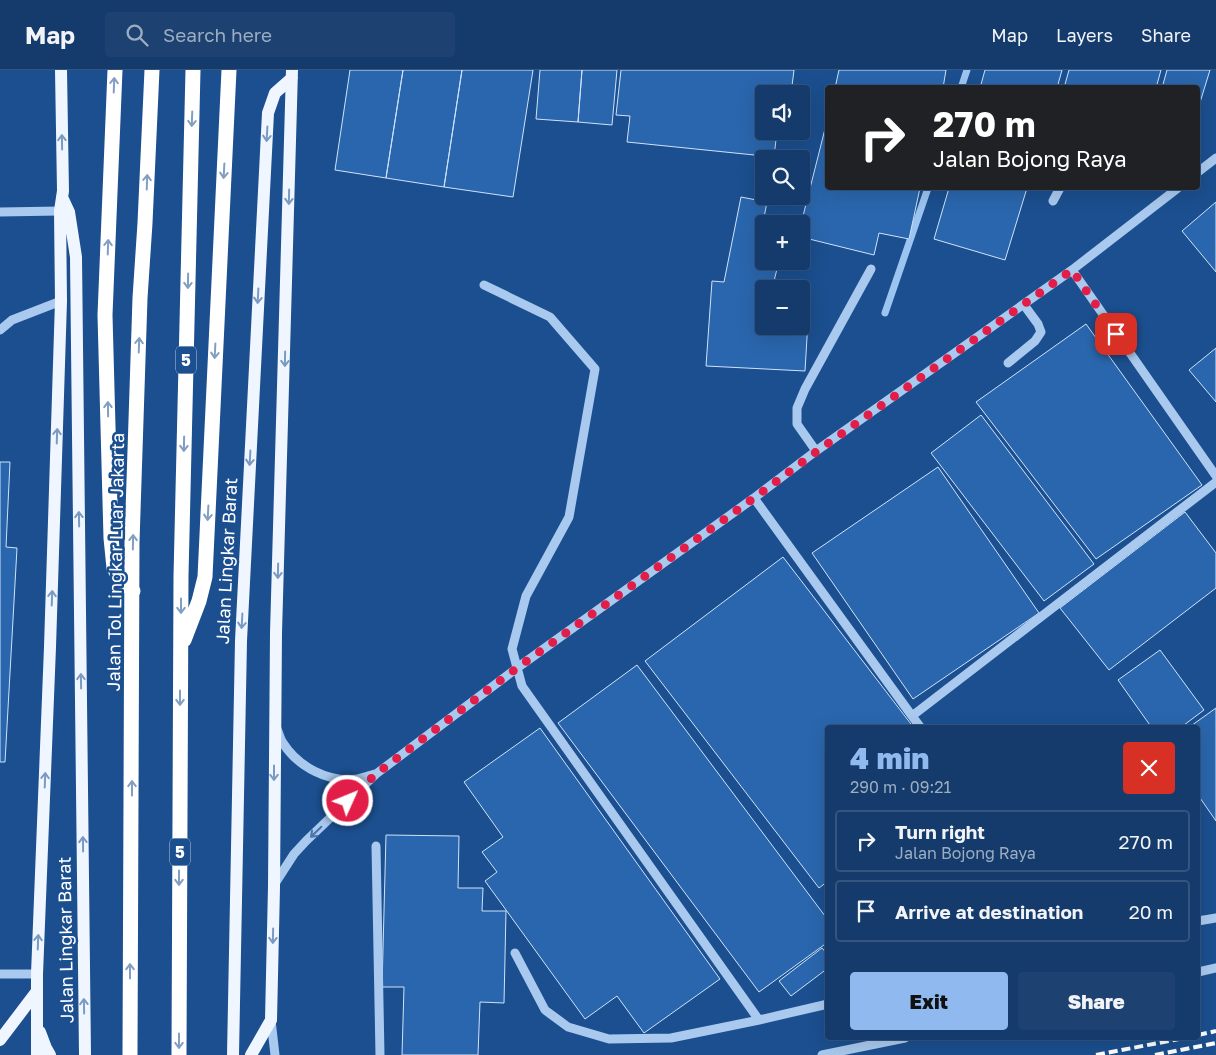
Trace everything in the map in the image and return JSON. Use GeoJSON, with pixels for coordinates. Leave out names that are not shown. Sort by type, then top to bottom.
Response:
{"type":"FeatureCollection","features":[{"type":"Feature","properties":{"kind":"highway"},"geometry":{"type":"LineString","coordinates":[[115,70],[105,315],[111,538],[114,568],[120,579],[133,591]]}},
{"type":"Feature","properties":{"kind":"highway","name":"Jalan Tol Lingkar Luar Jakarta"},"geometry":{"type":"LineString","coordinates":[[130,1055],[132,542],[140,298],[146,224],[152,70]]}},
{"type":"Feature","properties":{"kind":"highway","name":"5"},"geometry":{"type":"LineString","coordinates":[[178,1055],[181,576],[193,70]]}},
{"type":"Feature","properties":{"kind":"highway"},"geometry":{"type":"LineString","coordinates":[[180,649],[199,601],[205,577],[229,70]]}},
{"type":"Feature","properties":{"kind":"main road","name":"Jalan Lingkar Barat"},"geometry":{"type":"LineString","coordinates":[[37,1055],[37,974],[61,300],[61,70]]}},
{"type":"Feature","properties":{"kind":"main road","name":"Jalan Lingkar Barat"},"geometry":{"type":"LineString","coordinates":[[233,1055],[241,641],[268,113],[275,93],[292,74]]}},
{"type":"Feature","properties":{"kind":"main road","name":"Jalan Lingkar Barat"},"geometry":{"type":"LineString","coordinates":[[271,1020],[277,596],[292,74]]}},
{"type":"Feature","properties":{"kind":"main road","name":"Jalan Lingkar Barat"},"geometry":{"type":"LineString","coordinates":[[62,197],[69,212],[76,257],[85,1055]]}},
{"type":"Feature","properties":{"kind":"main road"},"geometry":{"type":"LineString","coordinates":[[0,1040],[37,991]]}},
{"type":"Feature","properties":{"kind":"main road"},"geometry":{"type":"LineString","coordinates":[[251,1055],[271,1020]]}},
{"type":"Feature","properties":{"kind":"main road"},"geometry":{"type":"LineString","coordinates":[[37,1023],[50,1055]]}},
{"type":"Feature","properties":{"kind":"street"},"geometry":{"type":"LineString","coordinates":[[1200,170],[1216,158]]}},
{"type":"Feature","properties":{"kind":"street"},"geometry":{"type":"LineString","coordinates":[[1053,201],[1059,190]]}},
{"type":"Feature","properties":{"kind":"street"},"geometry":{"type":"LineString","coordinates":[[274,887],[294,854],[376,774],[517,668],[1072,270],[1175,190]]}},
{"type":"Feature","properties":{"kind":"street"},"geometry":{"type":"LineString","coordinates":[[0,212],[60,211]]}},
{"type":"Feature","properties":{"kind":"street"},"geometry":{"type":"LineString","coordinates":[[816,452],[797,424],[797,408],[805,389],[871,269]]}},
{"type":"Feature","properties":{"kind":"street"},"geometry":{"type":"LineString","coordinates":[[1072,270],[1216,476]]}},
{"type":"Feature","properties":{"kind":"street"},"geometry":{"type":"LineString","coordinates":[[484,285],[550,317],[595,369],[570,517],[526,596],[512,649],[522,686],[759,1020]]}},
{"type":"Feature","properties":{"kind":"street"},"geometry":{"type":"LineString","coordinates":[[0,330],[12,320],[61,300]]}},
{"type":"Feature","properties":{"kind":"street"},"geometry":{"type":"LineString","coordinates":[[1008,363],[1035,341],[1041,332],[1038,324],[1024,305]]}},
{"type":"Feature","properties":{"kind":"street"},"geometry":{"type":"LineString","coordinates":[[912,716],[1216,482]]}},
{"type":"Feature","properties":{"kind":"street"},"geometry":{"type":"LineString","coordinates":[[754,498],[919,725]]}},
{"type":"Feature","properties":{"kind":"street"},"geometry":{"type":"LineString","coordinates":[[275,724],[283,743],[297,760],[314,772],[334,778],[356,779],[376,774]]}},
{"type":"Feature","properties":{"kind":"street"},"geometry":{"type":"LineString","coordinates":[[376,846],[380,1055]]}},
{"type":"Feature","properties":{"kind":"street"},"geometry":{"type":"LineString","coordinates":[[1200,921],[1216,918]]}},
{"type":"Feature","properties":{"kind":"street"},"geometry":{"type":"LineString","coordinates":[[515,953],[545,1010],[568,1027],[609,1039],[671,1038],[825,1005]]}},
{"type":"Feature","properties":{"kind":"street"},"geometry":{"type":"LineString","coordinates":[[1200,972],[1216,968]]}},
{"type":"Feature","properties":{"kind":"street"},"geometry":{"type":"LineString","coordinates":[[0,974],[37,974]]}},
{"type":"Feature","properties":{"kind":"street"},"geometry":{"type":"LineString","coordinates":[[271,1020],[275,1055]]}},
{"type":"Feature","properties":{"kind":"street"},"geometry":{"type":"LineString","coordinates":[[822,1055],[894,1040]]}},
{"type":"Feature","properties":{"kind":"building"},"geometry":{"type":"Polygon","coordinates":[[[350,70],[403,70],[386,178],[335,170],[350,70]]]}},
{"type":"Feature","properties":{"kind":"building"},"geometry":{"type":"Polygon","coordinates":[[[403,70],[462,70],[444,187],[386,178],[403,70]]]}},
{"type":"Feature","properties":{"kind":"building"},"geometry":{"type":"Polygon","coordinates":[[[462,70],[533,70],[513,197],[444,187],[462,70]]]}},
{"type":"Feature","properties":{"kind":"building"},"geometry":{"type":"Polygon","coordinates":[[[540,70],[582,70],[578,122],[536,119],[540,70]]]}},
{"type":"Feature","properties":{"kind":"building"},"geometry":{"type":"Polygon","coordinates":[[[582,70],[617,70],[612,125],[578,122],[582,70]]]}},
{"type":"Feature","properties":{"kind":"building"},"geometry":{"type":"Polygon","coordinates":[[[621,70],[794,70],[792,85],[755,85],[755,140],[776,140],[775,150],[755,150],[755,155],[627,142],[630,116],[616,115],[621,70]]]}},
{"type":"Feature","properties":{"kind":"building"},"geometry":{"type":"Polygon","coordinates":[[[839,70],[946,70],[944,85],[836,85],[839,70]]]}},
{"type":"Feature","properties":{"kind":"building"},"geometry":{"type":"Polygon","coordinates":[[[985,70],[1062,70],[1058,85],[981,85],[985,70]]]}},
{"type":"Feature","properties":{"kind":"building"},"geometry":{"type":"Polygon","coordinates":[[[1069,70],[1161,70],[1157,85],[1065,85],[1069,70]]]}},
{"type":"Feature","properties":{"kind":"building"},"geometry":{"type":"Polygon","coordinates":[[[1167,70],[1210,70],[1200,102],[1200,85],[1163,85],[1167,70]]]}},
{"type":"Feature","properties":{"kind":"building"},"geometry":{"type":"Polygon","coordinates":[[[825,129],[825,190],[920,190],[909,239],[879,233],[874,255],[810,239],[810,215],[803,215],[806,205],[810,205],[810,188],[825,129]]]}},
{"type":"Feature","properties":{"kind":"building"},"geometry":{"type":"Polygon","coordinates":[[[948,190],[1026,190],[1005,260],[934,239],[948,190]]]}},
{"type":"Feature","properties":{"kind":"building"},"geometry":{"type":"Polygon","coordinates":[[[741,197],[755,200],[755,205],[766,205],[764,215],[755,215],[755,270],[777,270],[774,280],[755,280],[755,335],[807,335],[805,371],[706,366],[712,281],[724,282],[741,197]]]}},
{"type":"Feature","properties":{"kind":"building"},"geometry":{"type":"Polygon","coordinates":[[[1216,202],[1216,272],[1182,231],[1216,202]]]}},
{"type":"Feature","properties":{"kind":"building"},"geometry":{"type":"Polygon","coordinates":[[[1086,324],[1202,485],[1096,559],[976,402],[1086,324]]]}},
{"type":"Feature","properties":{"kind":"building"},"geometry":{"type":"Polygon","coordinates":[[[1216,348],[1216,402],[1189,370],[1216,348]]]}},
{"type":"Feature","properties":{"kind":"building"},"geometry":{"type":"Polygon","coordinates":[[[981,415],[1094,564],[1044,601],[931,453],[981,415]]]}},
{"type":"Feature","properties":{"kind":"building"},"geometry":{"type":"Polygon","coordinates":[[[0,462],[10,462],[6,547],[17,548],[5,762],[0,762],[0,462]]]}},
{"type":"Feature","properties":{"kind":"building"},"geometry":{"type":"Polygon","coordinates":[[[938,467],[1039,613],[913,699],[812,553],[938,467]]]}},
{"type":"Feature","properties":{"kind":"building"},"geometry":{"type":"Polygon","coordinates":[[[1185,512],[1216,553],[1216,588],[1109,670],[1060,608],[1185,512]]]}},
{"type":"Feature","properties":{"kind":"building"},"geometry":{"type":"Polygon","coordinates":[[[783,557],[912,725],[825,725],[825,883],[819,888],[645,661],[783,557]]]}},
{"type":"Feature","properties":{"kind":"building"},"geometry":{"type":"Polygon","coordinates":[[[1160,650],[1204,710],[1184,725],[1150,725],[1118,680],[1160,650]]]}},
{"type":"Feature","properties":{"kind":"building"},"geometry":{"type":"Polygon","coordinates":[[[637,665],[825,916],[825,944],[759,992],[558,723],[637,665]]]}},
{"type":"Feature","properties":{"kind":"building"},"geometry":{"type":"Polygon","coordinates":[[[1216,708],[1216,821],[1200,798],[1200,725],[1192,725],[1216,708]]]}},
{"type":"Feature","properties":{"kind":"building"},"geometry":{"type":"Polygon","coordinates":[[[540,728],[720,979],[644,1033],[617,996],[585,1019],[485,881],[497,872],[482,852],[503,837],[464,782],[540,728]]]}},
{"type":"Feature","properties":{"kind":"building"},"geometry":{"type":"Polygon","coordinates":[[[386,835],[459,836],[458,888],[483,888],[482,911],[506,911],[504,1003],[480,1002],[478,1055],[402,1055],[404,987],[382,987],[386,835]]]}},
{"type":"Feature","properties":{"kind":"building"},"geometry":{"type":"Polygon","coordinates":[[[822,948],[825,952],[825,970],[791,996],[779,981],[822,948]]]}},
{"type":"Feature","properties":{"kind":"waterway"},"geometry":{"type":"LineString","coordinates":[[962,85],[967,70]]}},
{"type":"Feature","properties":{"kind":"waterway"},"geometry":{"type":"LineString","coordinates":[[885,313],[927,190]]}},
{"type":"Feature","properties":{"kind":"railway"},"geometry":{"type":"LineString","coordinates":[[1200,1035],[1216,1031]]}},
{"type":"Feature","properties":{"kind":"railway"},"geometry":{"type":"LineString","coordinates":[[1096,1055],[1174,1040]]}},
{"type":"Feature","properties":{"kind":"railway"},"geometry":{"type":"LineString","coordinates":[[1155,1055],[1216,1043]]}},
{"type":"Feature","properties":{"kind":"route"},"geometry":{"type":"LineString","coordinates":[[348,801],[376,774],[517,668],[1072,270],[1116,334]]}}]}
